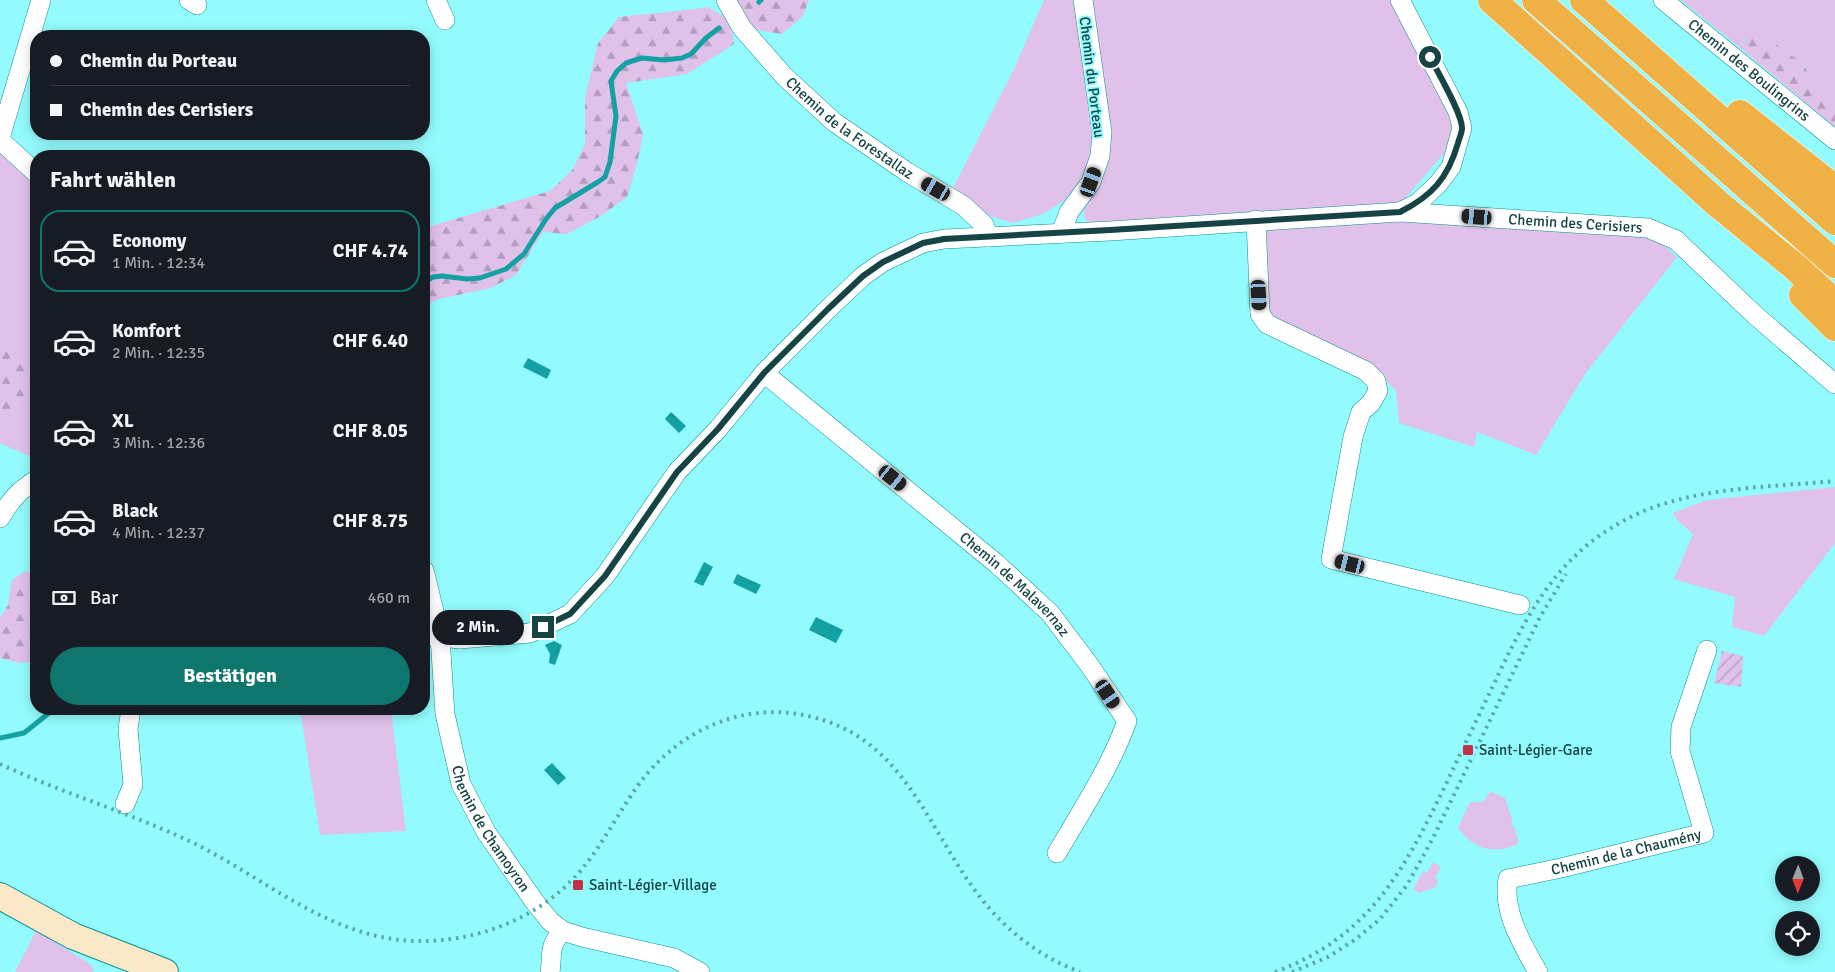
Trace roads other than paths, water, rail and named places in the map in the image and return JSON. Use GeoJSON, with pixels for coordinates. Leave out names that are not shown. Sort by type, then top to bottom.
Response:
{"type":"FeatureCollection","features":[{"type":"Feature","properties":{"kind":"highway"},"geometry":{"type":"LineString","coordinates":[[1492,0],[1718,204],[1794,266],[1835,304]]}},
{"type":"Feature","properties":{"kind":"highway"},"geometry":{"type":"LineString","coordinates":[[1536,0],[1835,264]]}},
{"type":"Feature","properties":{"kind":"highway"},"geometry":{"type":"LineString","coordinates":[[1584,0],[1835,221]]}},
{"type":"Feature","properties":{"kind":"highway"},"geometry":{"type":"LineString","coordinates":[[1593,0],[1835,189]]}},
{"type":"Feature","properties":{"kind":"highway"},"geometry":{"type":"LineString","coordinates":[[1718,204],[1835,328]]}},
{"type":"Feature","properties":{"kind":"main road"},"geometry":{"type":"LineString","coordinates":[[0,896],[73,936],[165,972]]}},
{"type":"Feature","properties":{"kind":"street"},"geometry":{"type":"LineString","coordinates":[[32,30],[41,0]]}},
{"type":"Feature","properties":{"kind":"street"},"geometry":{"type":"LineString","coordinates":[[436,0],[445,20]]}},
{"type":"Feature","properties":{"kind":"street","name":"Chemin de la Forestallaz"},"geometry":{"type":"LineString","coordinates":[[726,0],[742,28],[784,76],[834,122],[907,172],[964,206],[984,225],[989,237]]}},
{"type":"Feature","properties":{"kind":"street","name":"Chemin du Porteau"},"geometry":{"type":"LineString","coordinates":[[1061,233],[1070,212],[1091,182],[1100,156],[1102,132],[1083,0]]}},
{"type":"Feature","properties":{"kind":"street"},"geometry":{"type":"LineString","coordinates":[[1400,0],[1458,112],[1462,128],[1451,167],[1438,184],[1418,203],[1400,212]]}},
{"type":"Feature","properties":{"kind":"street","name":"Chemin des Boulingrins"},"geometry":{"type":"LineString","coordinates":[[1664,0],[1835,140]]}},
{"type":"Feature","properties":{"kind":"street"},"geometry":{"type":"LineString","coordinates":[[30,37],[0,139],[30,167]]}},
{"type":"Feature","properties":{"kind":"street","name":"Chemin des Cerisiers"},"geometry":{"type":"LineString","coordinates":[[432,635],[474,638],[530,633],[570,614],[605,576],[677,472],[718,429],[764,373],[863,276],[883,262],[923,243],[944,239],[1400,212],[1648,228],[1676,240],[1756,316],[1835,384]]}},
{"type":"Feature","properties":{"kind":"street"},"geometry":{"type":"LineString","coordinates":[[1256,220],[1260,314],[1267,324],[1366,371],[1376,381],[1378,390],[1371,403],[1361,412],[1353,437],[1331,559],[1520,605]]}},
{"type":"Feature","properties":{"kind":"street","name":"Chemin de Malavernaz"},"geometry":{"type":"LineString","coordinates":[[764,373],[997,564],[1050,613],[1090,666],[1127,721],[1118,746],[1057,853]]}},
{"type":"Feature","properties":{"kind":"street"},"geometry":{"type":"LineString","coordinates":[[0,518],[8,504],[20,490],[30,484]]}},
{"type":"Feature","properties":{"kind":"street","name":"Chemin de Chamoyron"},"geometry":{"type":"LineString","coordinates":[[430,619],[445,714],[461,784],[486,832],[534,901],[550,921],[563,931],[674,958],[700,972]]}},
{"type":"Feature","properties":{"kind":"street","name":"Chemin de la Chaumény"},"geometry":{"type":"LineString","coordinates":[[1538,972],[1526,951],[1508,908],[1506,891],[1508,879],[1704,833],[1680,751],[1681,727],[1707,650]]}},
{"type":"Feature","properties":{"kind":"street"},"geometry":{"type":"LineString","coordinates":[[125,804],[133,785],[128,729],[130,715]]}},
{"type":"Feature","properties":{"kind":"street"},"geometry":{"type":"LineString","coordinates":[[550,972],[554,940],[563,931]]}},
{"type":"Feature","properties":{"kind":"water"},"geometry":{"type":"Polygon","coordinates":[[[528,358],[551,370],[547,379],[523,367],[528,358]]]}},
{"type":"Feature","properties":{"kind":"water"},"geometry":{"type":"Polygon","coordinates":[[[671,412],[686,426],[679,433],[665,419],[671,412]]]}},
{"type":"Feature","properties":{"kind":"water"},"geometry":{"type":"Polygon","coordinates":[[[704,562],[713,567],[703,586],[694,582],[704,562]]]}},
{"type":"Feature","properties":{"kind":"water"},"geometry":{"type":"Polygon","coordinates":[[[737,574],[761,585],[756,594],[733,583],[737,574]]]}},
{"type":"Feature","properties":{"kind":"water"},"geometry":{"type":"Polygon","coordinates":[[[816,617],[843,630],[836,643],[809,630],[816,617]]]}},
{"type":"Feature","properties":{"kind":"water"},"geometry":{"type":"Polygon","coordinates":[[[554,641],[562,645],[555,665],[549,663],[550,654],[545,645],[554,641]]]}},
{"type":"Feature","properties":{"kind":"water"},"geometry":{"type":"Polygon","coordinates":[[[552,763],[566,778],[558,785],[544,770],[552,763]]]}},
{"type":"Feature","properties":{"kind":"waterway"},"geometry":{"type":"LineString","coordinates":[[430,279],[442,276],[467,279],[480,278],[506,269],[524,254],[555,208],[605,177],[610,162],[616,116],[611,81],[617,71],[626,63],[642,58],[664,60],[682,58],[691,54],[706,38],[719,28]]}},
{"type":"Feature","properties":{"kind":"waterway"},"geometry":{"type":"LineString","coordinates":[[0,738],[24,733],[46,715]]}},
{"type":"Feature","properties":{"kind":"railway"},"geometry":{"type":"LineString","coordinates":[[1275,972],[1308,957],[1336,940],[1360,920],[1380,897],[1415,845],[1525,623],[1554,580],[1589,543],[1637,514],[1684,498],[1760,487],[1835,481]]}},
{"type":"Feature","properties":{"kind":"railway"},"geometry":{"type":"LineString","coordinates":[[1292,972],[1328,957],[1356,939],[1380,919],[1407,885],[1432,840],[1540,617],[1566,574]]}},
{"type":"Feature","properties":{"kind":"railway"},"geometry":{"type":"LineString","coordinates":[[0,764],[185,839],[213,853],[294,902],[351,928],[381,937],[413,941],[435,941],[457,938],[501,926],[541,906],[559,892],[575,877],[593,855],[631,795],[655,765],[692,735],[713,724],[759,713],[783,712],[808,716],[839,726],[865,741],[886,759],[905,781],[969,882],[992,911],[1017,936],[1047,956],[1080,972]]}},
{"type":"Feature","properties":{"kind":"place","name":"Saint-Légier-Gare"},"geometry":{"type":"Point","coordinates":[1468,750]}},
{"type":"Feature","properties":{"kind":"place","name":"Saint-Légier-Village"},"geometry":{"type":"Point","coordinates":[578,885]}}]}
